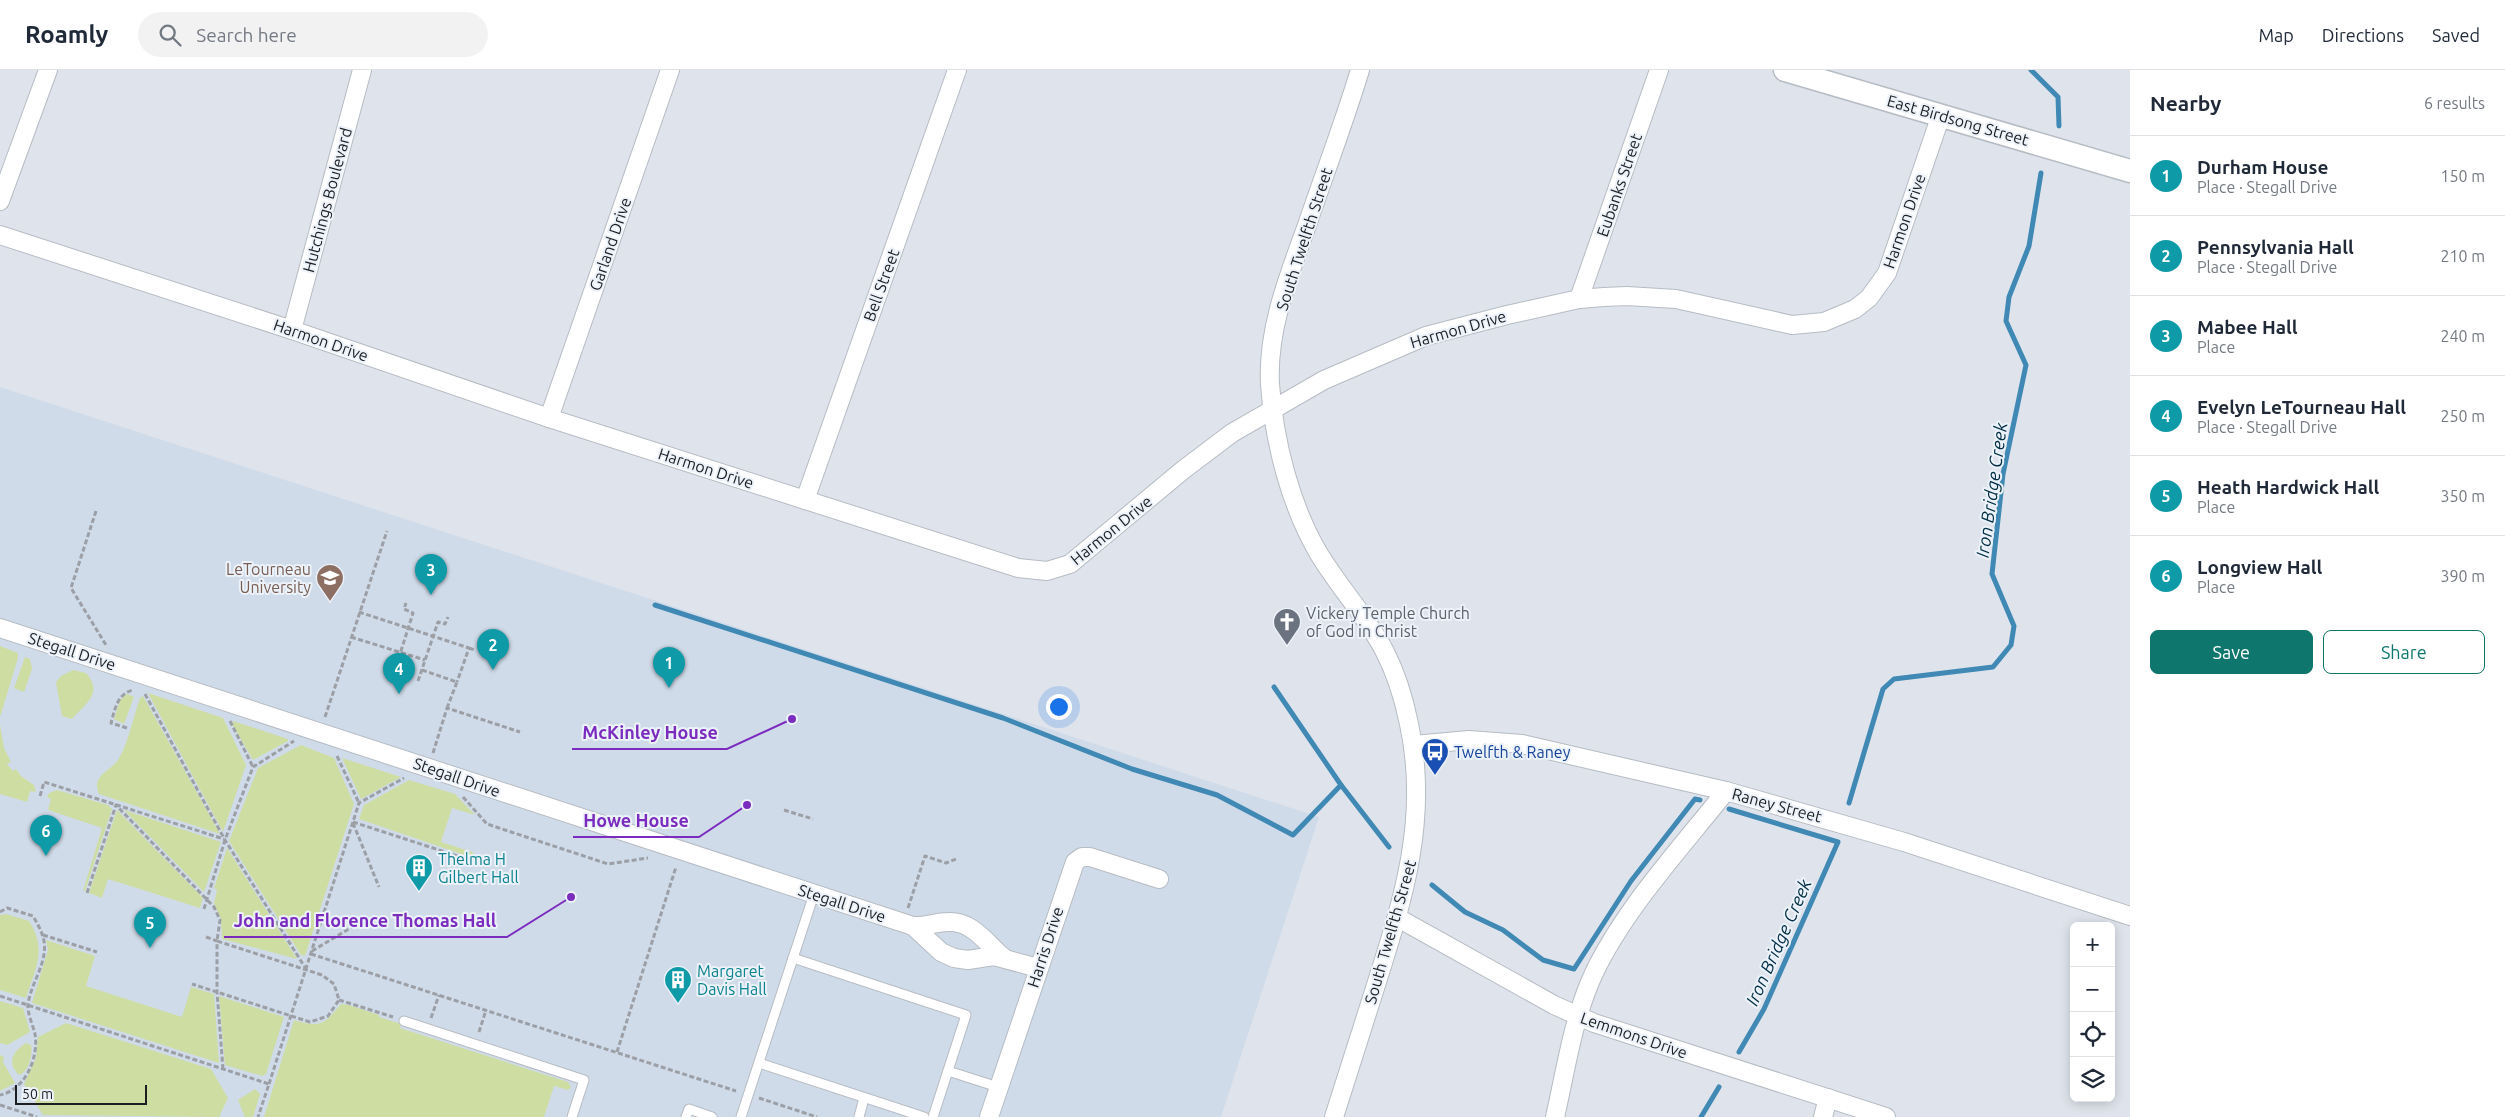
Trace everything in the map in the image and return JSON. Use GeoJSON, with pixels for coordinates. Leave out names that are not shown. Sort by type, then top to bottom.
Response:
{"type":"FeatureCollection","features":[{"type":"Feature","properties":{"kind":"street"},"geometry":{"type":"LineString","coordinates":[[0,201],[48,70]]}},
{"type":"Feature","properties":{"kind":"street","name":"Hutchings Boulevard"},"geometry":{"type":"LineString","coordinates":[[292,330],[362,70]]}},
{"type":"Feature","properties":{"kind":"street","name":"Garland Drive"},"geometry":{"type":"LineString","coordinates":[[549,418],[670,70]]}},
{"type":"Feature","properties":{"kind":"street","name":"Bell Street"},"geometry":{"type":"LineString","coordinates":[[804,500],[957,70]]}},
{"type":"Feature","properties":{"kind":"street","name":"South Twelfth Street"},"geometry":{"type":"LineString","coordinates":[[1334,1117],[1398,918],[1412,859],[1417,823],[1418,791],[1414,745],[1403,695],[1385,652],[1362,613],[1319,554],[1304,523],[1287,476],[1273,411],[1270,381],[1272,347],[1284,290],[1360,70]]}},
{"type":"Feature","properties":{"kind":"street","name":"Eubanks Street"},"geometry":{"type":"LineString","coordinates":[[1579,300],[1659,70]]}},
{"type":"Feature","properties":{"kind":"street","name":"East Birdsong Street"},"geometry":{"type":"LineString","coordinates":[[1785,70],[1941,114],[2130,171]]}},
{"type":"Feature","properties":{"kind":"street","name":"Harmon Drive"},"geometry":{"type":"LineString","coordinates":[[0,235],[292,330],[549,418],[1018,568],[1033,571],[1059,570],[1079,558],[1197,458],[1232,434],[1324,380],[1403,345],[1479,321],[1579,300],[1627,296],[1676,299],[1792,325],[1824,322],[1855,309],[1868,298],[1887,274],[1941,114]]}},
{"type":"Feature","properties":{"kind":"street","name":"Stegall Drive"},"geometry":{"type":"LineString","coordinates":[[0,628],[119,666],[318,724],[330,735],[814,894],[910,919],[952,922],[964,925],[976,931],[1003,957]]}},
{"type":"Feature","properties":{"kind":"street","name":"Raney Street"},"geometry":{"type":"LineString","coordinates":[[1414,745],[1469,740],[1522,744],[1726,791],[1904,842],[2130,916]]}},
{"type":"Feature","properties":{"kind":"street"},"geometry":{"type":"LineString","coordinates":[[1555,1117],[1578,1016],[1594,973],[1617,933],[1636,906],[1726,791]]}},
{"type":"Feature","properties":{"kind":"street","name":"Harris Drive"},"geometry":{"type":"LineString","coordinates":[[988,1117],[1070,872],[1078,859],[1090,857],[1159,879]]}},
{"type":"Feature","properties":{"kind":"street","name":"Lemmons Drive"},"geometry":{"type":"LineString","coordinates":[[1398,918],[1578,1016],[1886,1117]]}},
{"type":"Feature","properties":{"kind":"street","name":"Stegall Drive"},"geometry":{"type":"LineString","coordinates":[[910,919],[941,952],[954,958],[968,960],[994,956],[1003,957],[1038,968]]}},
{"type":"Feature","properties":{"kind":"street"},"geometry":{"type":"LineString","coordinates":[[1823,1117],[1828,1098]]}},
{"type":"Feature","properties":{"kind":"lane"},"geometry":{"type":"LineString","coordinates":[[741,1117],[814,894]]}},
{"type":"Feature","properties":{"kind":"lane"},"geometry":{"type":"LineString","coordinates":[[793,958],[966,1015],[933,1117]]}},
{"type":"Feature","properties":{"kind":"lane"},"geometry":{"type":"LineString","coordinates":[[404,1021],[584,1080],[572,1117]]}},
{"type":"Feature","properties":{"kind":"lane"},"geometry":{"type":"LineString","coordinates":[[759,1063],[924,1117]]}},
{"type":"Feature","properties":{"kind":"lane"},"geometry":{"type":"LineString","coordinates":[[948,1071],[998,1087]]}},
{"type":"Feature","properties":{"kind":"lane"},"geometry":{"type":"LineString","coordinates":[[859,1117],[864,1098]]}},
{"type":"Feature","properties":{"kind":"lane"},"geometry":{"type":"LineString","coordinates":[[686,1117],[689,1110],[712,1117]]}},
{"type":"Feature","properties":{"kind":"path"},"geometry":{"type":"LineString","coordinates":[[96,512],[71,588],[134,690],[144,694],[225,840],[306,969]]}},
{"type":"Feature","properties":{"kind":"path"},"geometry":{"type":"LineString","coordinates":[[330,735],[318,724],[351,637],[387,531]]}},
{"type":"Feature","properties":{"kind":"path"},"geometry":{"type":"LineString","coordinates":[[394,673],[413,613],[404,609],[406,603]]}},
{"type":"Feature","properties":{"kind":"path"},"geometry":{"type":"LineString","coordinates":[[359,612],[475,650]]}},
{"type":"Feature","properties":{"kind":"path"},"geometry":{"type":"LineString","coordinates":[[418,681],[438,622],[445,624],[448,617]]}},
{"type":"Feature","properties":{"kind":"path"},"geometry":{"type":"LineString","coordinates":[[351,637],[425,660]]}},
{"type":"Feature","properties":{"kind":"path"},"geometry":{"type":"LineString","coordinates":[[422,765],[433,754],[447,708],[469,648]]}},
{"type":"Feature","properties":{"kind":"path"},"geometry":{"type":"LineString","coordinates":[[422,670],[457,682]]}},
{"type":"Feature","properties":{"kind":"path"},"geometry":{"type":"LineString","coordinates":[[127,728],[111,723],[118,700],[127,692],[134,690]]}},
{"type":"Feature","properties":{"kind":"path"},"geometry":{"type":"LineString","coordinates":[[144,694],[145,691],[154,694]]}},
{"type":"Feature","properties":{"kind":"path"},"geometry":{"type":"LineString","coordinates":[[447,708],[520,732]]}},
{"type":"Feature","properties":{"kind":"path"},"geometry":{"type":"LineString","coordinates":[[237,721],[228,718],[253,767]]}},
{"type":"Feature","properties":{"kind":"path"},"geometry":{"type":"LineString","coordinates":[[204,909],[225,840],[253,767],[297,740],[288,737]]}},
{"type":"Feature","properties":{"kind":"path"},"geometry":{"type":"LineString","coordinates":[[344,755],[335,752],[360,803]]}},
{"type":"Feature","properties":{"kind":"path"},"geometry":{"type":"LineString","coordinates":[[258,1117],[360,803],[409,776],[400,773]]}},
{"type":"Feature","properties":{"kind":"path"},"geometry":{"type":"LineString","coordinates":[[40,796],[44,782],[225,840]]}},
{"type":"Feature","properties":{"kind":"path"},"geometry":{"type":"LineString","coordinates":[[458,792],[487,824],[608,864],[655,857]]}},
{"type":"Feature","properties":{"kind":"path"},"geometry":{"type":"LineString","coordinates":[[87,893],[116,805]]}},
{"type":"Feature","properties":{"kind":"path"},"geometry":{"type":"LineString","coordinates":[[116,805],[207,898],[220,920],[217,992],[223,1069]]}},
{"type":"Feature","properties":{"kind":"path"},"geometry":{"type":"LineString","coordinates":[[784,810],[813,819]]}},
{"type":"Feature","properties":{"kind":"path"},"geometry":{"type":"LineString","coordinates":[[353,822],[482,864]]}},
{"type":"Feature","properties":{"kind":"path"},"geometry":{"type":"LineString","coordinates":[[353,822],[379,887]]}},
{"type":"Feature","properties":{"kind":"path"},"geometry":{"type":"LineString","coordinates":[[910,919],[925,856],[946,863],[956,859]]}},
{"type":"Feature","properties":{"kind":"path"},"geometry":{"type":"LineString","coordinates":[[617,1052],[677,864],[670,862]]}},
{"type":"Feature","properties":{"kind":"path"},"geometry":{"type":"LineString","coordinates":[[0,912],[7,908],[33,916],[42,934],[44,956],[28,1005],[35,1035],[32,1060],[20,1084],[0,1095]]}},
{"type":"Feature","properties":{"kind":"path"},"geometry":{"type":"LineString","coordinates":[[311,953],[369,917]]}},
{"type":"Feature","properties":{"kind":"path"},"geometry":{"type":"LineString","coordinates":[[42,934],[97,952]]}},
{"type":"Feature","properties":{"kind":"path"},"geometry":{"type":"LineString","coordinates":[[192,984],[310,1022],[320,1021],[332,1013],[339,1000],[334,984],[322,974],[206,937]]}},
{"type":"Feature","properties":{"kind":"path"},"geometry":{"type":"LineString","coordinates":[[311,953],[740,1092]]}},
{"type":"Feature","properties":{"kind":"path"},"geometry":{"type":"LineString","coordinates":[[428,1029],[439,995]]}},
{"type":"Feature","properties":{"kind":"path"},"geometry":{"type":"LineString","coordinates":[[0,996],[268,1084]]}},
{"type":"Feature","properties":{"kind":"path"},"geometry":{"type":"LineString","coordinates":[[339,1000],[404,1021]]}},
{"type":"Feature","properties":{"kind":"path"},"geometry":{"type":"LineString","coordinates":[[475,1045],[486,1010]]}},
{"type":"Feature","properties":{"kind":"path"},"geometry":{"type":"LineString","coordinates":[[759,1098],[816,1117]]}},
{"type":"Feature","properties":{"kind":"path"},"geometry":{"type":"LineString","coordinates":[[0,1105],[37,1117]]}},
{"type":"Feature","properties":{"kind":"shaded area","name":"LeTourneau University"},"geometry":{"type":"Polygon","coordinates":[[[0,387],[1319,817],[1221,1117],[0,1117],[0,387]]]}},
{"type":"Feature","properties":{"kind":"green space"},"geometry":{"type":"Polygon","coordinates":[[[0,646],[18,653],[18,658],[0,717],[0,646]]]}},
{"type":"Feature","properties":{"kind":"green space"},"geometry":{"type":"Polygon","coordinates":[[[25,657],[30,659],[32,669],[24,692],[14,688],[25,657]]]}},
{"type":"Feature","properties":{"kind":"green space"},"geometry":{"type":"Polygon","coordinates":[[[73,670],[86,673],[91,680],[93,692],[91,698],[72,719],[62,716],[56,682],[61,676],[73,670]]]}},
{"type":"Feature","properties":{"kind":"green space"},"geometry":{"type":"Polygon","coordinates":[[[148,693],[223,718],[246,765],[223,832],[148,693]]]}},
{"type":"Feature","properties":{"kind":"green space"},"geometry":{"type":"Polygon","coordinates":[[[127,694],[134,697],[124,724],[114,719],[120,700],[127,694]]]}},
{"type":"Feature","properties":{"kind":"green space"},"geometry":{"type":"Polygon","coordinates":[[[143,696],[220,834],[99,794],[97,783],[99,778],[118,760],[122,753],[140,698],[143,696]]]}},
{"type":"Feature","properties":{"kind":"green space"},"geometry":{"type":"Polygon","coordinates":[[[233,721],[288,739],[288,741],[253,760],[232,724],[233,721]]]}},
{"type":"Feature","properties":{"kind":"green space"},"geometry":{"type":"Polygon","coordinates":[[[0,725],[4,748],[11,762],[7,764],[13,771],[16,769],[21,776],[34,785],[36,792],[30,791],[27,802],[0,794],[0,725]]]}},
{"type":"Feature","properties":{"kind":"green space"},"geometry":{"type":"Polygon","coordinates":[[[301,745],[334,758],[354,804],[305,956],[301,955],[229,841],[258,768],[301,745]]]}},
{"type":"Feature","properties":{"kind":"green space"},"geometry":{"type":"Polygon","coordinates":[[[342,758],[401,777],[361,799],[342,758]]]}},
{"type":"Feature","properties":{"kind":"green space"},"geometry":{"type":"Polygon","coordinates":[[[409,780],[455,794],[475,815],[452,808],[441,842],[472,852],[474,854],[473,858],[359,819],[364,805],[409,780]]]}},
{"type":"Feature","properties":{"kind":"green space"},"geometry":{"type":"Polygon","coordinates":[[[57,790],[108,805],[112,809],[85,891],[83,891],[102,828],[48,810],[51,799],[47,797],[49,793],[57,790]]]}},
{"type":"Feature","properties":{"kind":"green space"},"geometry":{"type":"Polygon","coordinates":[[[117,810],[203,898],[200,908],[108,879],[102,898],[89,893],[117,810]]]}},
{"type":"Feature","properties":{"kind":"green space"},"geometry":{"type":"Polygon","coordinates":[[[124,810],[221,842],[204,892],[124,810]]]}},
{"type":"Feature","properties":{"kind":"green space"},"geometry":{"type":"Polygon","coordinates":[[[227,848],[297,959],[222,939],[221,920],[214,903],[217,890],[214,888],[227,848]]]}},
{"type":"Feature","properties":{"kind":"green space"},"geometry":{"type":"Polygon","coordinates":[[[6,914],[29,921],[38,941],[38,960],[26,998],[0,990],[0,915],[6,914]]]}},
{"type":"Feature","properties":{"kind":"green space"},"geometry":{"type":"Polygon","coordinates":[[[46,940],[95,956],[86,986],[182,1017],[191,987],[214,994],[219,1063],[32,1003],[48,950],[46,940]]]}},
{"type":"Feature","properties":{"kind":"green space"},"geometry":{"type":"Polygon","coordinates":[[[219,996],[284,1017],[266,1074],[262,1076],[225,1065],[219,996]]]}},
{"type":"Feature","properties":{"kind":"green space"},"geometry":{"type":"Polygon","coordinates":[[[0,1001],[23,1008],[30,1032],[7,1045],[0,1043],[0,1001]]]}},
{"type":"Feature","properties":{"kind":"green space"},"geometry":{"type":"Polygon","coordinates":[[[341,1004],[379,1015],[379,1017],[401,1024],[400,1028],[568,1082],[571,1087],[568,1090],[554,1086],[544,1117],[264,1117],[294,1020],[317,1024],[331,1016],[341,1004]]]}},
{"type":"Feature","properties":{"kind":"green space"},"geometry":{"type":"Polygon","coordinates":[[[66,1023],[211,1069],[228,1098],[219,1117],[43,1115],[24,1084],[36,1058],[38,1037],[66,1023]]]}},
{"type":"Feature","properties":{"kind":"green space"},"geometry":{"type":"Polygon","coordinates":[[[26,1043],[31,1045],[31,1058],[28,1067],[19,1075],[13,1066],[13,1057],[26,1043]]]}},
{"type":"Feature","properties":{"kind":"green space"},"geometry":{"type":"Polygon","coordinates":[[[0,1055],[4,1057],[3,1062],[15,1083],[0,1091],[0,1055]]]}},
{"type":"Feature","properties":{"kind":"green space"},"geometry":{"type":"Polygon","coordinates":[[[255,1089],[260,1094],[253,1117],[245,1117],[238,1100],[255,1089]]]}},
{"type":"Feature","properties":{"kind":"waterway","name":"Iron Bridge Creek"},"geometry":{"type":"LineString","coordinates":[[2031,70],[2058,97],[2059,126]]}},
{"type":"Feature","properties":{"kind":"waterway","name":"Iron Bridge Creek"},"geometry":{"type":"LineString","coordinates":[[1849,803],[1883,689],[1894,679],[1993,667],[2011,645],[2014,626],[1992,574],[2003,474],[2026,365],[2006,321],[2009,297],[2029,246],[2041,173]]}},
{"type":"Feature","properties":{"kind":"waterway"},"geometry":{"type":"LineString","coordinates":[[655,605],[1003,718],[1132,769],[1217,795],[1293,835],[1341,785],[1389,847]]}},
{"type":"Feature","properties":{"kind":"waterway"},"geometry":{"type":"LineString","coordinates":[[1274,687],[1341,785]]}},
{"type":"Feature","properties":{"kind":"waterway"},"geometry":{"type":"LineString","coordinates":[[1432,885],[1465,912],[1503,930],[1543,960],[1574,969],[1631,881],[1695,799],[1700,800]]}},
{"type":"Feature","properties":{"kind":"waterway","name":"Iron Bridge Creek"},"geometry":{"type":"LineString","coordinates":[[1729,809],[1838,842],[1764,1009],[1739,1052]]}},
{"type":"Feature","properties":{"kind":"waterway","name":"Iron Bridge Creek"},"geometry":{"type":"LineString","coordinates":[[1701,1117],[1719,1087]]}},
{"type":"Feature","properties":{"kind":"place","name":"Mabee Hall"},"geometry":{"type":"Point","coordinates":[431,595]}},
{"type":"Feature","properties":{"kind":"place","name":"LeTourneau University"},"geometry":{"type":"Point","coordinates":[330,602]}},
{"type":"Feature","properties":{"kind":"place","name":"Vickery Temple Church of God in Christ"},"geometry":{"type":"Point","coordinates":[1287,646]}},
{"type":"Feature","properties":{"kind":"place","name":"Pennsylvania Hall"},"geometry":{"type":"Point","coordinates":[493,670]}},
{"type":"Feature","properties":{"kind":"place","name":"Durham House"},"geometry":{"type":"Point","coordinates":[669,688]}},
{"type":"Feature","properties":{"kind":"place","name":"Evelyn LeTourneau Hall"},"geometry":{"type":"Point","coordinates":[399,694]}},
{"type":"Feature","properties":{"kind":"place","name":"McKinley House"},"geometry":{"type":"Point","coordinates":[792,719]}},
{"type":"Feature","properties":{"kind":"place","name":"Twelfth & Raney"},"geometry":{"type":"Point","coordinates":[1435,776]}},
{"type":"Feature","properties":{"kind":"place","name":"Howe House"},"geometry":{"type":"Point","coordinates":[747,805]}},
{"type":"Feature","properties":{"kind":"place","name":"Longview Hall"},"geometry":{"type":"Point","coordinates":[46,856]}},
{"type":"Feature","properties":{"kind":"place","name":"Thelma H Gilbert Hall"},"geometry":{"type":"Point","coordinates":[419,892]}},
{"type":"Feature","properties":{"kind":"place","name":"John and Florence Thomas Hall"},"geometry":{"type":"Point","coordinates":[571,897]}},
{"type":"Feature","properties":{"kind":"place","name":"Heath Hardwick Hall"},"geometry":{"type":"Point","coordinates":[150,948]}},
{"type":"Feature","properties":{"kind":"place","name":"Margaret Davis Hall"},"geometry":{"type":"Point","coordinates":[678,1004]}}]}
